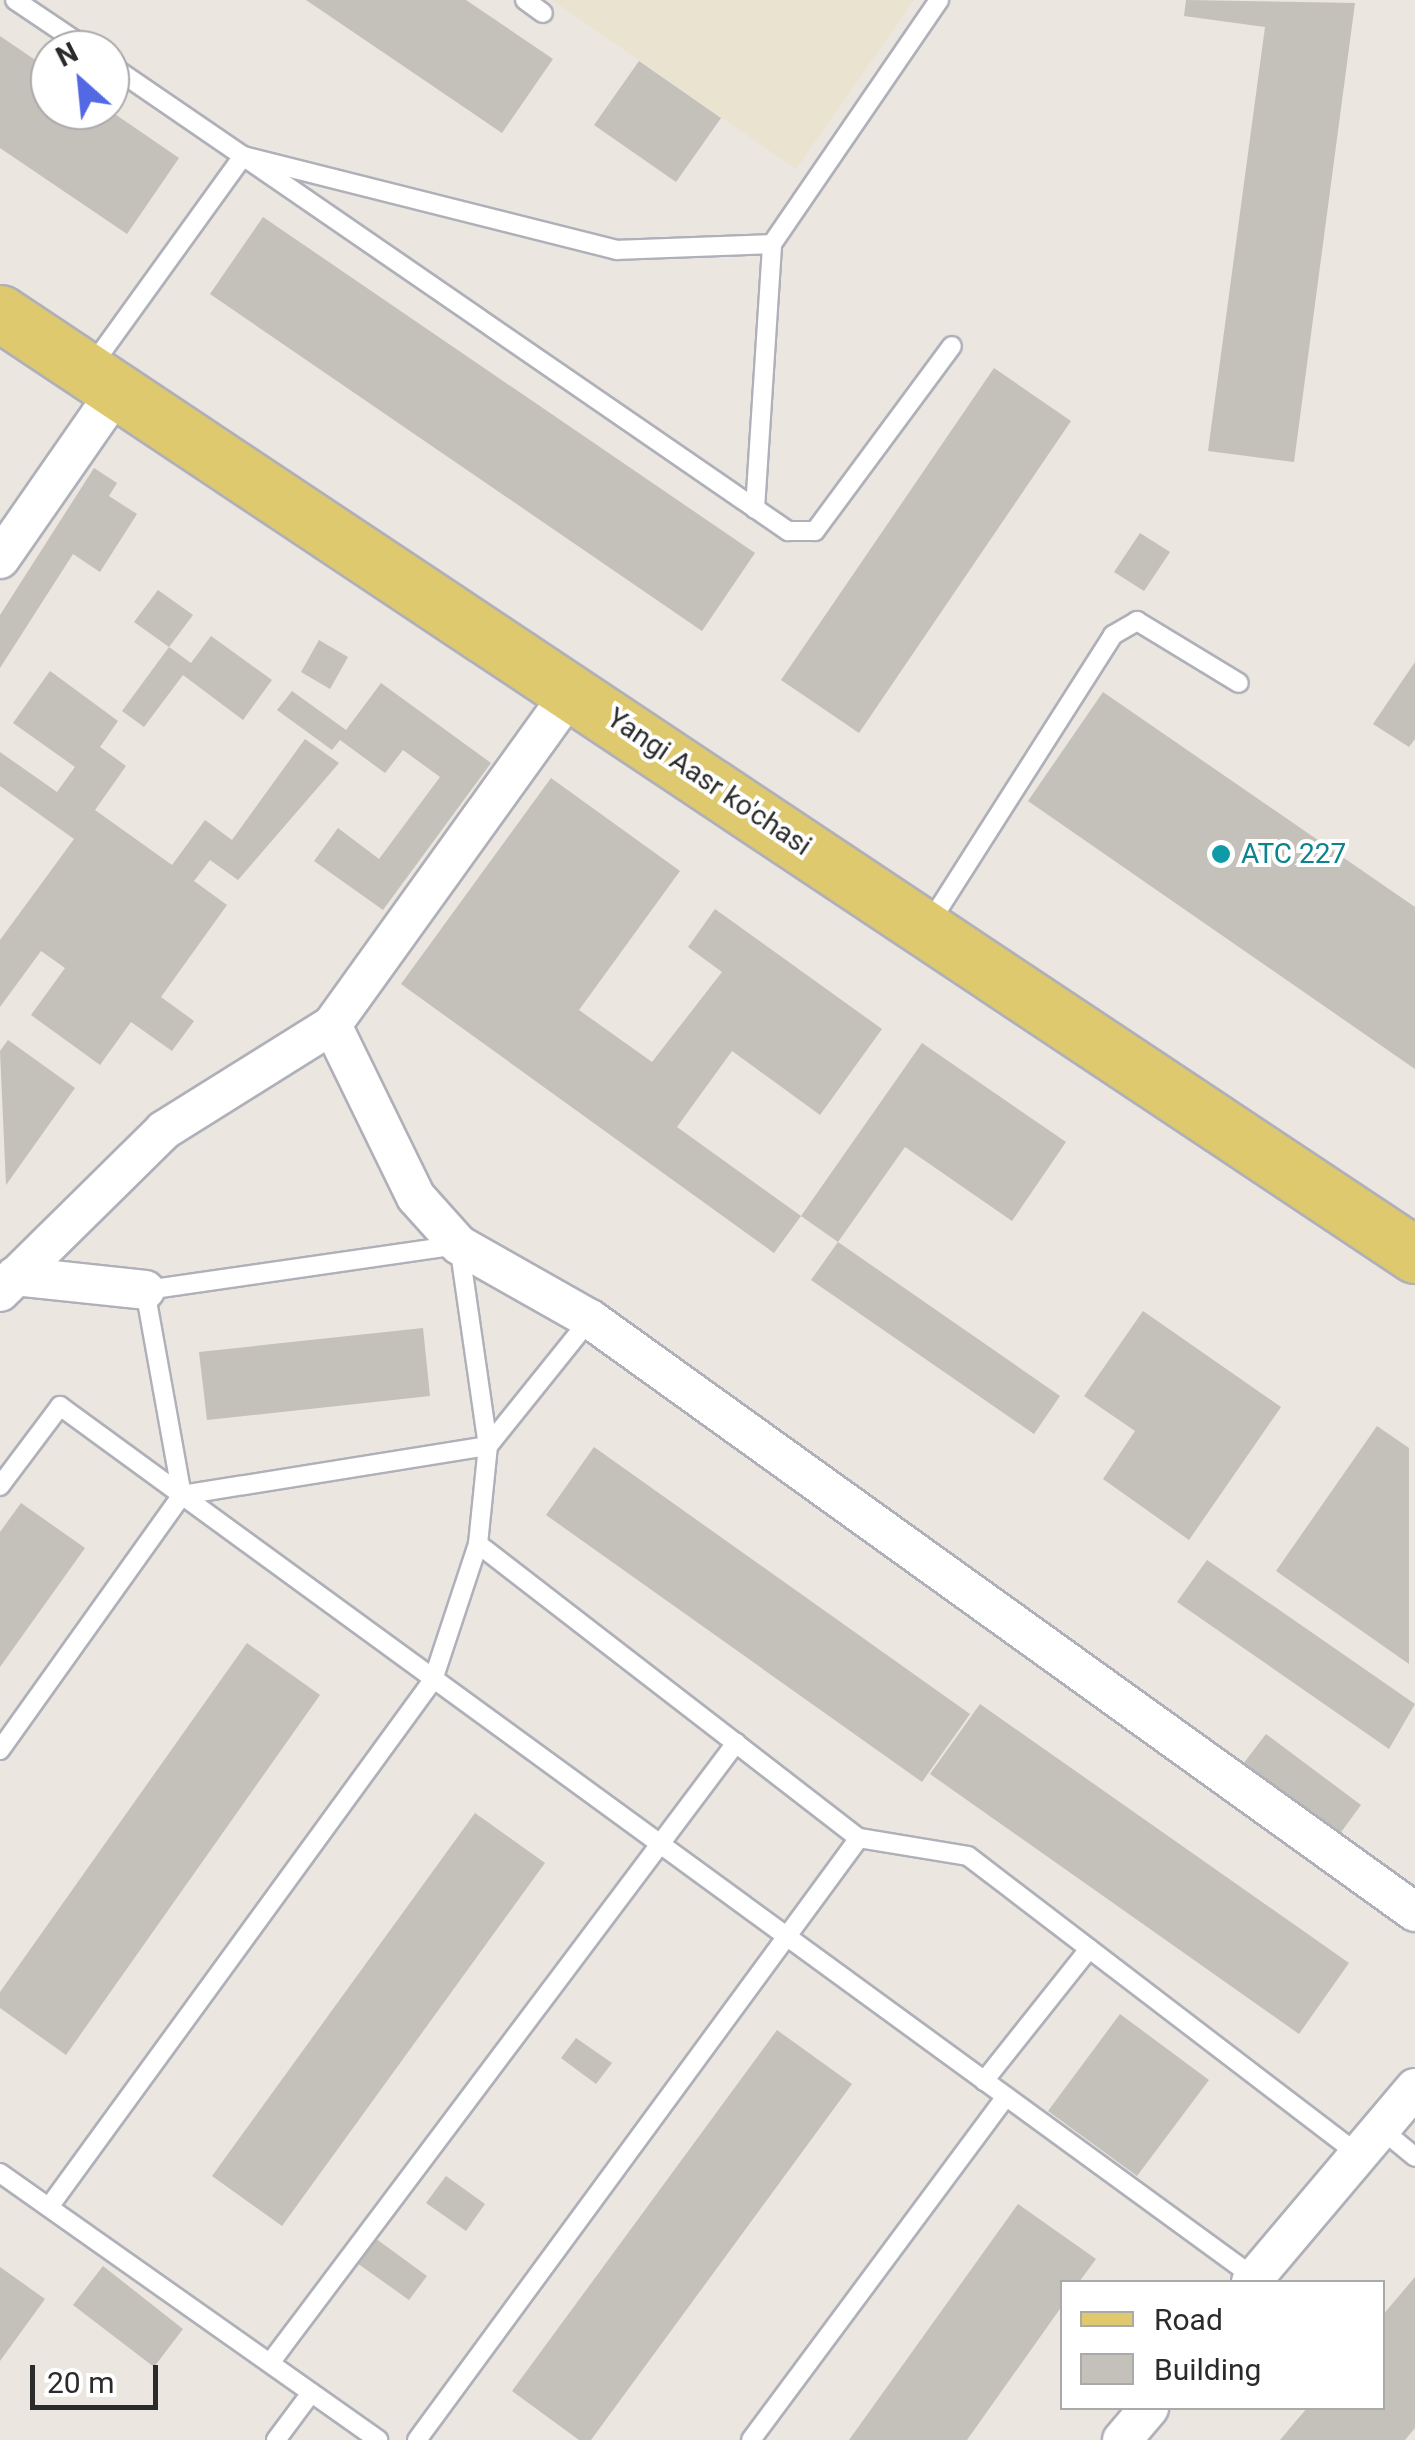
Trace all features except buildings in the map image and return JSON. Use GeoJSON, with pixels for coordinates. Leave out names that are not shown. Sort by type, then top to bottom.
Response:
{"type":"FeatureCollection","features":[{"type":"Feature","properties":{"kind":"main road","name":"Yangi Aasr ko'chasi"},"geometry":{"type":"LineString","coordinates":[[0,313],[573,689],[1415,1254]]}},
{"type":"Feature","properties":{"kind":"street"},"geometry":{"type":"LineString","coordinates":[[0,560],[102,381]]}},
{"type":"Feature","properties":{"kind":"street"},"geometry":{"type":"LineString","coordinates":[[8,1284],[164,1130],[332,1025],[573,689]]}},
{"type":"Feature","properties":{"kind":"street"},"geometry":{"type":"LineString","coordinates":[[332,1025],[416,1197],[459,1245],[590,1319],[1415,1912]]}},
{"type":"Feature","properties":{"kind":"street"},"geometry":{"type":"LineString","coordinates":[[8,1284],[146,1290]]}},
{"type":"Feature","properties":{"kind":"street"},"geometry":{"type":"LineString","coordinates":[[1253,2280],[1415,2088]]}},
{"type":"Feature","properties":{"kind":"street"},"geometry":{"type":"LineString","coordinates":[[1122,2440],[1146,2410]]}},
{"type":"Feature","properties":{"kind":"lane"},"geometry":{"type":"LineString","coordinates":[[16,0],[59,30]]}},
{"type":"Feature","properties":{"kind":"lane"},"geometry":{"type":"LineString","coordinates":[[524,0],[543,13]]}},
{"type":"Feature","properties":{"kind":"lane"},"geometry":{"type":"LineString","coordinates":[[755,508],[772,244],[939,0]]}},
{"type":"Feature","properties":{"kind":"lane"},"geometry":{"type":"LineString","coordinates":[[130,79],[788,531],[815,532],[952,346]]}},
{"type":"Feature","properties":{"kind":"lane"},"geometry":{"type":"LineString","coordinates":[[244,156],[616,250],[772,244]]}},
{"type":"Feature","properties":{"kind":"lane"},"geometry":{"type":"LineString","coordinates":[[102,381],[244,156]]}},
{"type":"Feature","properties":{"kind":"lane"},"geometry":{"type":"LineString","coordinates":[[926,929],[1113,635],[1137,621],[1239,684]]}},
{"type":"Feature","properties":{"kind":"lane"},"geometry":{"type":"LineString","coordinates":[[49,2208],[432,1680],[478,1544],[488,1446],[459,1245],[146,1290],[182,1495]]}},
{"type":"Feature","properties":{"kind":"lane"},"geometry":{"type":"LineString","coordinates":[[0,1750],[182,1495],[488,1446],[590,1319]]}},
{"type":"Feature","properties":{"kind":"lane"},"geometry":{"type":"LineString","coordinates":[[0,1486],[60,1406],[1253,2280]]}},
{"type":"Feature","properties":{"kind":"lane"},"geometry":{"type":"LineString","coordinates":[[478,1544],[860,1838],[968,1856],[1088,1948],[1368,2141],[1415,2157]]}},
{"type":"Feature","properties":{"kind":"lane"},"geometry":{"type":"LineString","coordinates":[[270,2363],[736,1743]]}},
{"type":"Feature","properties":{"kind":"lane"},"geometry":{"type":"LineString","coordinates":[[417,2440],[860,1838]]}},
{"type":"Feature","properties":{"kind":"lane"},"geometry":{"type":"LineString","coordinates":[[984,2081],[1088,1948]]}},
{"type":"Feature","properties":{"kind":"lane"},"geometry":{"type":"LineString","coordinates":[[751,2440],[1006,2097]]}},
{"type":"Feature","properties":{"kind":"lane"},"geometry":{"type":"LineString","coordinates":[[0,2172],[378,2440]]}},
{"type":"Feature","properties":{"kind":"lane"},"geometry":{"type":"LineString","coordinates":[[276,2440],[311,2392]]}},
{"type":"Feature","properties":{"kind":"shaded area"},"geometry":{"type":"Polygon","coordinates":[[[552,0],[914,0],[796,169],[552,0]]]}},
{"type":"Feature","properties":{"kind":"place","name":"АТС 227"},"geometry":{"type":"Point","coordinates":[1221,854]}}]}
